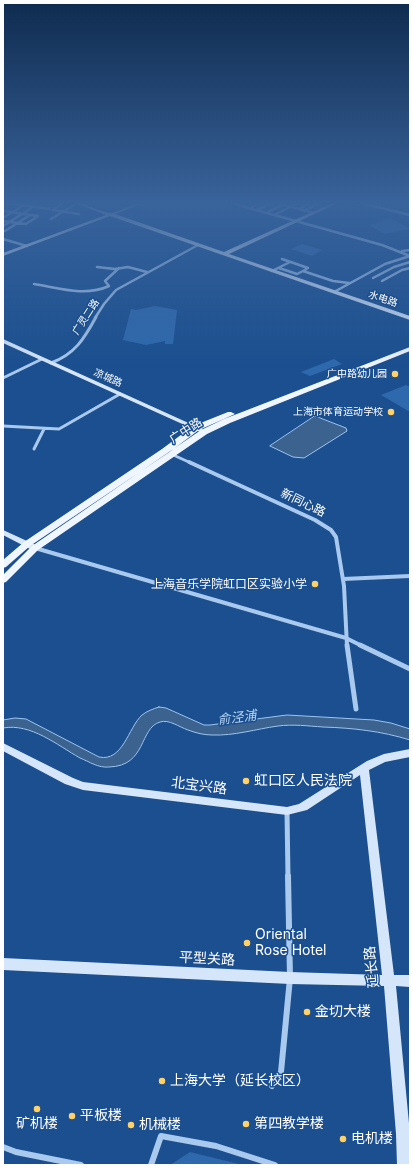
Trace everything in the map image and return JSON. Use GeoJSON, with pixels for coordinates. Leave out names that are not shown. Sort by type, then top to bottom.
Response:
{"type":"FeatureCollection","features":[{"type":"Feature","properties":{"kind":"main road","name":"广中路"},"geometry":{"type":"LineString","coordinates":[[3,580],[15,566],[36,548],[168,453],[196,428],[215,419],[410,344]]}},
{"type":"Feature","properties":{"kind":"main road","name":"广中路"},"geometry":{"type":"LineString","coordinates":[[3,565],[26,544],[168,453],[204,432],[227,421],[410,349]]}},
{"type":"Feature","properties":{"kind":"street","name":"广灵二路"},"geometry":{"type":"LineString","coordinates":[[52,364],[67,356],[76,348],[108,298],[118,289],[174,258]]}},
{"type":"Feature","properties":{"kind":"street","name":"水电路"},"geometry":{"type":"LineString","coordinates":[[234,258],[410,318]]}},
{"type":"Feature","properties":{"kind":"street"},"geometry":{"type":"LineString","coordinates":[[334,292],[385,264],[405,258]]}},
{"type":"Feature","properties":{"kind":"street"},"geometry":{"type":"LineString","coordinates":[[279,268],[297,274],[308,268],[282,259]]}},
{"type":"Feature","properties":{"kind":"street"},"geometry":{"type":"LineString","coordinates":[[272,271],[290,262]]}},
{"type":"Feature","properties":{"kind":"street"},"geometry":{"type":"LineString","coordinates":[[373,278],[410,262]]}},
{"type":"Feature","properties":{"kind":"street"},"geometry":{"type":"LineString","coordinates":[[97,267],[128,267],[147,272]]}},
{"type":"Feature","properties":{"kind":"street"},"geometry":{"type":"LineString","coordinates":[[107,287],[109,286],[105,281],[119,268]]}},
{"type":"Feature","properties":{"kind":"street"},"geometry":{"type":"LineString","coordinates":[[382,281],[402,270],[410,268]]}},
{"type":"Feature","properties":{"kind":"street"},"geometry":{"type":"LineString","coordinates":[[303,271],[333,281],[342,280],[349,283]]}},
{"type":"Feature","properties":{"kind":"street"},"geometry":{"type":"LineString","coordinates":[[34,284],[92,292],[102,291],[107,287],[118,289]]}},
{"type":"Feature","properties":{"kind":"street","name":"凉城路"},"geometry":{"type":"LineString","coordinates":[[3,342],[204,432]]}},
{"type":"Feature","properties":{"kind":"street"},"geometry":{"type":"LineString","coordinates":[[3,378],[42,359]]}},
{"type":"Feature","properties":{"kind":"street"},"geometry":{"type":"LineString","coordinates":[[3,426],[58,429],[120,394]]}},
{"type":"Feature","properties":{"kind":"street"},"geometry":{"type":"LineString","coordinates":[[34,449],[44,429]]}},
{"type":"Feature","properties":{"kind":"street","name":"新同心路"},"geometry":{"type":"LineString","coordinates":[[168,453],[324,524],[334,534],[338,541],[343,579],[346,638],[356,708]]}},
{"type":"Feature","properties":{"kind":"street"},"geometry":{"type":"LineString","coordinates":[[3,532],[36,548],[346,638],[410,669]]}},
{"type":"Feature","properties":{"kind":"street"},"geometry":{"type":"LineString","coordinates":[[343,579],[410,576]]}},
{"type":"Feature","properties":{"kind":"street","name":"北宝兴路"},"geometry":{"type":"LineString","coordinates":[[3,747],[69,781],[83,786],[286,811],[298,809],[364,767],[384,758],[410,753]]}},
{"type":"Feature","properties":{"kind":"street","name":"延长路"},"geometry":{"type":"LineString","coordinates":[[364,767],[389,980],[403,1134],[404,1165]]}},
{"type":"Feature","properties":{"kind":"street"},"geometry":{"type":"LineString","coordinates":[[272,1086],[281,1072],[290,978],[286,811]]}},
{"type":"Feature","properties":{"kind":"street","name":"平型关路"},"geometry":{"type":"LineString","coordinates":[[3,964],[290,978],[410,981]]}},
{"type":"Feature","properties":{"kind":"street"},"geometry":{"type":"LineString","coordinates":[[151,1165],[161,1136],[216,1146],[275,1165]]}},
{"type":"Feature","properties":{"kind":"street"},"geometry":{"type":"LineString","coordinates":[[3,1147],[16,1152],[81,1165]]}},
{"type":"Feature","properties":{"kind":"shaded area"},"geometry":{"type":"Polygon","coordinates":[[[155,306],[177,310],[173,344],[165,344],[165,341],[146,345],[123,340],[131,309],[136,310],[155,306]]]}},
{"type":"Feature","properties":{"kind":"shaded area"},"geometry":{"type":"Polygon","coordinates":[[[334,359],[342,364],[310,376],[301,372],[334,359]]]}},
{"type":"Feature","properties":{"kind":"shaded area"},"geometry":{"type":"Polygon","coordinates":[[[406,385],[410,387],[410,412],[381,395],[406,385]]]}},
{"type":"Feature","properties":{"kind":"shaded area"},"geometry":{"type":"Polygon","coordinates":[[[315,416],[346,428],[347,431],[304,458],[293,457],[270,446],[315,416]]]}},
{"type":"Feature","properties":{"kind":"shaded area"},"geometry":{"type":"Polygon","coordinates":[[[159,707],[166,708],[204,725],[287,715],[374,720],[391,723],[410,729],[410,740],[367,730],[295,725],[278,726],[220,735],[209,735],[194,732],[170,722],[163,721],[153,726],[136,754],[130,760],[121,765],[105,767],[98,766],[80,758],[53,741],[34,732],[13,727],[3,728],[3,720],[15,718],[26,719],[99,757],[107,757],[114,754],[124,743],[142,715],[159,707]]]}},
{"type":"Feature","properties":{"kind":"shaded area"},"geometry":{"type":"Polygon","coordinates":[[[190,1152],[243,1165],[170,1165],[190,1152]]]}},
{"type":"Feature","properties":{"kind":"place","name":"广中路幼儿园"},"geometry":{"type":"Point","coordinates":[395,374]}},
{"type":"Feature","properties":{"kind":"place","name":"上海市体育运动学校"},"geometry":{"type":"Point","coordinates":[391,412]}},
{"type":"Feature","properties":{"kind":"place","name":"上海音乐学院虹口区实验小学"},"geometry":{"type":"Point","coordinates":[315,584]}},
{"type":"Feature","properties":{"kind":"place","name":"虹口区人民法院"},"geometry":{"type":"Point","coordinates":[246,781]}},
{"type":"Feature","properties":{"kind":"place","name":"Oriental Rose Hotel"},"geometry":{"type":"Point","coordinates":[247,943]}},
{"type":"Feature","properties":{"kind":"place","name":"金切大楼"},"geometry":{"type":"Point","coordinates":[307,1012]}},
{"type":"Feature","properties":{"kind":"place","name":"上海大学（延长校区）"},"geometry":{"type":"Point","coordinates":[162,1081]}},
{"type":"Feature","properties":{"kind":"place","name":"矿机楼"},"geometry":{"type":"Point","coordinates":[37,1109]}},
{"type":"Feature","properties":{"kind":"place","name":"平板楼"},"geometry":{"type":"Point","coordinates":[72,1116]}},
{"type":"Feature","properties":{"kind":"place","name":"第四教学楼"},"geometry":{"type":"Point","coordinates":[246,1124]}},
{"type":"Feature","properties":{"kind":"place","name":"机械楼"},"geometry":{"type":"Point","coordinates":[131,1125]}},
{"type":"Feature","properties":{"kind":"place","name":"电机楼"},"geometry":{"type":"Point","coordinates":[343,1139]}},
{"type":"Feature","properties":{"kind":"water label","name":"俞泾浦"},"geometry":{"type":"Point","coordinates":[237,718]}}]}
